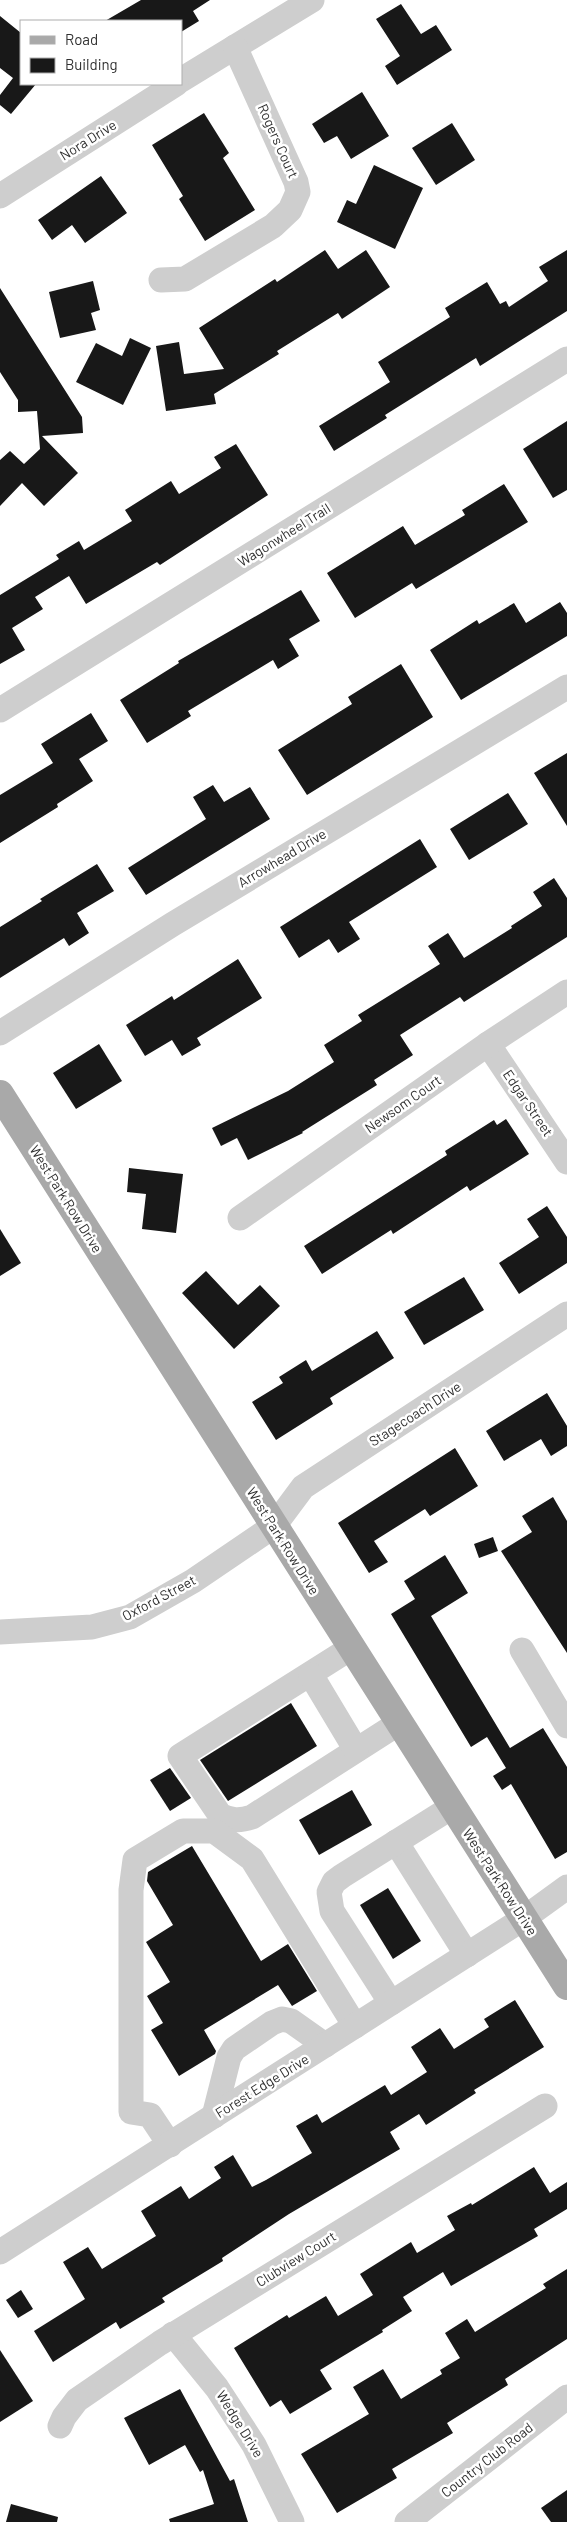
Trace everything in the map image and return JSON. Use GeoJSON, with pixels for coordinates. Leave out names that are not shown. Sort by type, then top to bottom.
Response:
{"type":"FeatureCollection","features":[{"type":"Feature","properties":{"kind":"main road","name":"West Park Row Drive"},"geometry":{"type":"LineString","coordinates":[[0,1094],[567,1986]]}},
{"type":"Feature","properties":{"kind":"street"},"geometry":{"type":"LineString","coordinates":[[182,79],[312,0]]}},
{"type":"Feature","properties":{"kind":"street","name":"Rogers Court"},"geometry":{"type":"LineString","coordinates":[[161,280],[185,279],[273,226],[290,210],[298,192],[296,182],[234,46]]}},
{"type":"Feature","properties":{"kind":"street","name":"Nora Drive"},"geometry":{"type":"LineString","coordinates":[[0,196],[174,85]]}},
{"type":"Feature","properties":{"kind":"street","name":"Wagonwheel Trail"},"geometry":{"type":"LineString","coordinates":[[0,710],[567,359]]}},
{"type":"Feature","properties":{"kind":"street","name":"Arrowhead Drive"},"geometry":{"type":"LineString","coordinates":[[0,1033],[181,919],[567,687]]}},
{"type":"Feature","properties":{"kind":"street","name":"Newsom Court"},"geometry":{"type":"LineString","coordinates":[[240,1218],[488,1044],[567,992]]}},
{"type":"Feature","properties":{"kind":"street","name":"Edgar Street"},"geometry":{"type":"LineString","coordinates":[[488,1044],[567,1162]]}},
{"type":"Feature","properties":{"kind":"street","name":"Stagecoach Drive"},"geometry":{"type":"LineString","coordinates":[[274,1526],[303,1487],[567,1314]]}},
{"type":"Feature","properties":{"kind":"street","name":"Oxford Street"},"geometry":{"type":"LineString","coordinates":[[0,1632],[92,1627],[130,1617],[193,1581],[274,1526]]}},
{"type":"Feature","properties":{"kind":"street"},"geometry":{"type":"LineString","coordinates":[[351,1648],[180,1756],[220,1815],[227,1819],[242,1820],[252,1817],[399,1723]]}},
{"type":"Feature","properties":{"kind":"street"},"geometry":{"type":"LineString","coordinates":[[522,1650],[567,1726]]}},
{"type":"Feature","properties":{"kind":"street"},"geometry":{"type":"LineString","coordinates":[[311,1675],[356,1750]]}},
{"type":"Feature","properties":{"kind":"street"},"geometry":{"type":"LineString","coordinates":[[391,2003],[332,1911],[329,1892],[334,1882],[342,1876],[452,1807]]}},
{"type":"Feature","properties":{"kind":"street"},"geometry":{"type":"LineString","coordinates":[[170,2144],[150,2115],[131,2112],[131,1890],[135,1860],[182,1831],[214,1831],[252,1858],[355,2026]]}},
{"type":"Feature","properties":{"kind":"street"},"geometry":{"type":"LineString","coordinates":[[396,1842],[467,1955]]}},
{"type":"Feature","properties":{"kind":"street","name":"Forest Edge Drive"},"geometry":{"type":"LineString","coordinates":[[0,2252],[523,1919],[567,1887]]}},
{"type":"Feature","properties":{"kind":"street"},"geometry":{"type":"LineString","coordinates":[[214,2116],[229,2057],[234,2049],[272,2023],[282,2019],[291,2021],[325,2046]]}},
{"type":"Feature","properties":{"kind":"street","name":"Clubview Court"},"geometry":{"type":"LineString","coordinates":[[60,2426],[64,2417],[77,2400],[173,2334],[545,2106]]}},
{"type":"Feature","properties":{"kind":"street","name":"Wedge Drive"},"geometry":{"type":"LineString","coordinates":[[173,2334],[218,2388],[254,2445],[292,2522]]}},
{"type":"Feature","properties":{"kind":"street","name":"Country Club Road"},"geometry":{"type":"LineString","coordinates":[[407,2522],[567,2397]]}},
{"type":"Feature","properties":{"kind":"building"},"geometry":{"type":"Polygon","coordinates":[[[141,0],[210,0],[193,11],[199,21],[182,31],[182,20],[107,20],[141,0]]]}},
{"type":"Feature","properties":{"kind":"building"},"geometry":{"type":"Polygon","coordinates":[[[401,4],[421,34],[436,25],[452,50],[397,85],[385,66],[400,56],[376,19],[401,4]]]}},
{"type":"Feature","properties":{"kind":"building"},"geometry":{"type":"Polygon","coordinates":[[[0,16],[20,32],[20,85],[35,85],[11,114],[0,105],[0,95],[13,78],[0,68],[0,16]]]}},
{"type":"Feature","properties":{"kind":"building"},"geometry":{"type":"Polygon","coordinates":[[[362,92],[389,136],[351,159],[337,136],[324,143],[312,124],[362,92]]]}},
{"type":"Feature","properties":{"kind":"building"},"geometry":{"type":"Polygon","coordinates":[[[204,113],[229,153],[223,158],[255,210],[205,241],[179,199],[183,196],[152,145],[204,113]]]}},
{"type":"Feature","properties":{"kind":"building"},"geometry":{"type":"Polygon","coordinates":[[[452,123],[475,160],[436,185],[412,148],[452,123]]]}},
{"type":"Feature","properties":{"kind":"building"},"geometry":{"type":"Polygon","coordinates":[[[374,165],[423,188],[395,249],[337,222],[347,200],[356,204],[374,165]]]}},
{"type":"Feature","properties":{"kind":"building"},"geometry":{"type":"Polygon","coordinates":[[[101,176],[127,213],[85,243],[72,225],[52,240],[38,220],[101,176]]]}},
{"type":"Feature","properties":{"kind":"building"},"geometry":{"type":"Polygon","coordinates":[[[325,250],[338,269],[366,250],[390,287],[342,319],[338,313],[277,351],[279,354],[214,394],[216,404],[166,411],[156,346],[179,342],[184,374],[224,369],[199,328],[275,279],[277,282],[325,250]]]}},
{"type":"Feature","properties":{"kind":"building"},"geometry":{"type":"Polygon","coordinates":[[[567,250],[567,311],[480,366],[476,358],[385,415],[387,418],[334,451],[319,426],[390,382],[378,362],[450,317],[445,308],[487,282],[500,304],[506,301],[509,307],[548,281],[539,267],[567,250]]]}},
{"type":"Feature","properties":{"kind":"building"},"geometry":{"type":"Polygon","coordinates":[[[93,281],[100,310],[91,313],[96,330],[60,338],[49,292],[93,281]]]}},
{"type":"Feature","properties":{"kind":"building"},"geometry":{"type":"Polygon","coordinates":[[[0,288],[82,417],[83,433],[42,436],[78,473],[44,506],[22,483],[0,506],[0,460],[10,451],[24,464],[40,449],[37,411],[18,412],[18,400],[0,372],[0,288]]]}},
{"type":"Feature","properties":{"kind":"building"},"geometry":{"type":"Polygon","coordinates":[[[130,338],[151,348],[123,405],[76,382],[96,343],[122,356],[130,338]]]}},
{"type":"Feature","properties":{"kind":"building"},"geometry":{"type":"Polygon","coordinates":[[[567,421],[567,490],[553,498],[523,449],[567,421]]]}},
{"type":"Feature","properties":{"kind":"building"},"geometry":{"type":"Polygon","coordinates":[[[236,444],[268,495],[160,565],[157,562],[86,604],[69,576],[35,597],[43,609],[12,628],[25,650],[0,664],[0,595],[59,559],[56,555],[79,541],[84,550],[132,521],[125,510],[171,481],[179,494],[221,468],[214,457],[236,444]]]}},
{"type":"Feature","properties":{"kind":"building"},"geometry":{"type":"Polygon","coordinates":[[[504,484],[528,522],[416,589],[412,583],[355,618],[327,573],[403,526],[415,545],[465,515],[462,510],[504,484]]]}},
{"type":"Feature","properties":{"kind":"building"},"geometry":{"type":"Polygon","coordinates":[[[301,590],[320,621],[289,639],[299,656],[278,669],[273,660],[188,711],[191,716],[147,743],[120,700],[179,663],[178,661],[301,590]]]}},
{"type":"Feature","properties":{"kind":"building"},"geometry":{"type":"Polygon","coordinates":[[[560,602],[567,613],[567,636],[461,700],[430,650],[477,620],[479,624],[514,603],[526,623],[560,602]]]}},
{"type":"Feature","properties":{"kind":"building"},"geometry":{"type":"Polygon","coordinates":[[[401,664],[433,717],[307,795],[278,750],[352,704],[348,697],[401,664]]]}},
{"type":"Feature","properties":{"kind":"building"},"geometry":{"type":"Polygon","coordinates":[[[91,713],[108,741],[79,759],[93,781],[57,804],[58,807],[0,843],[0,795],[53,763],[41,744],[91,713]]]}},
{"type":"Feature","properties":{"kind":"building"},"geometry":{"type":"Polygon","coordinates":[[[567,753],[567,826],[534,773],[567,753]]]}},
{"type":"Feature","properties":{"kind":"building"},"geometry":{"type":"Polygon","coordinates":[[[213,785],[224,802],[250,787],[270,819],[146,895],[128,868],[206,819],[193,797],[213,785]]]}},
{"type":"Feature","properties":{"kind":"building"},"geometry":{"type":"Polygon","coordinates":[[[508,793],[528,824],[469,860],[450,829],[508,793]]]}},
{"type":"Feature","properties":{"kind":"building"},"geometry":{"type":"Polygon","coordinates":[[[420,839],[437,867],[349,922],[360,939],[338,953],[329,939],[299,958],[280,927],[420,839]]]}},
{"type":"Feature","properties":{"kind":"building"},"geometry":{"type":"Polygon","coordinates":[[[97,864],[114,891],[77,913],[89,933],[69,946],[64,938],[0,978],[0,927],[42,901],[40,899],[97,864]]]}},
{"type":"Feature","properties":{"kind":"building"},"geometry":{"type":"Polygon","coordinates":[[[554,878],[567,898],[567,937],[464,1002],[460,997],[400,1035],[413,1055],[374,1080],[377,1085],[303,1133],[248,1160],[237,1138],[221,1146],[212,1128],[288,1091],[334,1062],[324,1045],[362,1021],[358,1015],[440,964],[428,946],[448,933],[464,958],[512,928],[511,926],[542,906],[533,892],[554,878]]]}},
{"type":"Feature","properties":{"kind":"building"},"geometry":{"type":"Polygon","coordinates":[[[238,959],[262,998],[197,1038],[201,1045],[182,1056],[172,1040],[145,1056],[126,1025],[172,996],[174,1000],[238,959]]]}},
{"type":"Feature","properties":{"kind":"building"},"geometry":{"type":"Polygon","coordinates":[[[99,1044],[122,1081],[76,1109],[53,1073],[99,1044]]]}},
{"type":"Feature","properties":{"kind":"building"},"geometry":{"type":"Polygon","coordinates":[[[506,1119],[529,1154],[470,1191],[467,1186],[393,1234],[391,1230],[322,1274],[304,1246],[447,1155],[445,1151],[494,1120],[497,1125],[506,1119]]]}},
{"type":"Feature","properties":{"kind":"building"},"geometry":{"type":"Polygon","coordinates":[[[129,1168],[183,1174],[176,1233],[142,1229],[146,1194],[127,1192],[129,1168]]]}},
{"type":"Feature","properties":{"kind":"building"},"geometry":{"type":"Polygon","coordinates":[[[547,1206],[567,1237],[567,1263],[519,1294],[499,1263],[539,1237],[527,1219],[547,1206]]]}},
{"type":"Feature","properties":{"kind":"building"},"geometry":{"type":"Polygon","coordinates":[[[0,1229],[21,1263],[0,1276],[0,1229]]]}},
{"type":"Feature","properties":{"kind":"building"},"geometry":{"type":"Polygon","coordinates":[[[206,1271],[238,1305],[260,1285],[280,1306],[234,1349],[182,1293],[206,1271]]]}},
{"type":"Feature","properties":{"kind":"building"},"geometry":{"type":"Polygon","coordinates":[[[464,1277],[484,1310],[424,1345],[404,1312],[464,1277]]]}},
{"type":"Feature","properties":{"kind":"building"},"geometry":{"type":"Polygon","coordinates":[[[377,1331],[394,1358],[330,1398],[333,1404],[276,1440],[252,1402],[283,1383],[279,1377],[306,1360],[312,1371],[377,1331]]]}},
{"type":"Feature","properties":{"kind":"building"},"geometry":{"type":"Polygon","coordinates":[[[547,1393],[567,1426],[567,1446],[551,1456],[541,1439],[504,1461],[486,1431],[547,1393]]]}},
{"type":"Feature","properties":{"kind":"building"},"geometry":{"type":"Polygon","coordinates":[[[455,1448],[478,1486],[430,1516],[425,1509],[374,1541],[388,1562],[369,1573],[338,1523],[455,1448]]]}},
{"type":"Feature","properties":{"kind":"building"},"geometry":{"type":"Polygon","coordinates":[[[553,1497],[567,1521],[567,1653],[501,1551],[532,1532],[522,1516],[553,1497]]]}},
{"type":"Feature","properties":{"kind":"building"},"geometry":{"type":"Polygon","coordinates":[[[493,1537],[498,1551],[479,1558],[474,1544],[493,1537]]]}},
{"type":"Feature","properties":{"kind":"building"},"geometry":{"type":"Polygon","coordinates":[[[445,1555],[468,1593],[431,1616],[510,1748],[543,1728],[567,1767],[567,1852],[555,1859],[511,1784],[502,1790],[493,1776],[506,1768],[487,1737],[471,1747],[391,1614],[415,1599],[404,1581],[445,1555]]]}},
{"type":"Feature","properties":{"kind":"building"},"geometry":{"type":"Polygon","coordinates":[[[291,1703],[317,1746],[228,1801],[200,1760],[291,1703]]]}},
{"type":"Feature","properties":{"kind":"building"},"geometry":{"type":"Polygon","coordinates":[[[170,1768],[191,1798],[170,1811],[150,1780],[170,1768]]]}},
{"type":"Feature","properties":{"kind":"building"},"geometry":{"type":"Polygon","coordinates":[[[352,1790],[372,1825],[319,1855],[299,1820],[352,1790]]]}},
{"type":"Feature","properties":{"kind":"building"},"geometry":{"type":"Polygon","coordinates":[[[192,1846],[261,1961],[288,1944],[317,1991],[292,2006],[278,1985],[204,2030],[216,2051],[215,2054],[179,2076],[151,2030],[163,2023],[147,1996],[170,1982],[146,1942],[173,1925],[147,1881],[148,1872],[192,1846]]]}},
{"type":"Feature","properties":{"kind":"building"},"geometry":{"type":"Polygon","coordinates":[[[388,1888],[421,1941],[393,1959],[360,1905],[388,1888]]]}},
{"type":"Feature","properties":{"kind":"building"},"geometry":{"type":"Polygon","coordinates":[[[515,2000],[544,2047],[474,2090],[476,2093],[426,2125],[419,2114],[390,2132],[400,2149],[289,2214],[222,2258],[223,2261],[162,2298],[165,2302],[120,2329],[116,2322],[53,2362],[34,2331],[85,2299],[63,2262],[88,2247],[102,2269],[156,2236],[141,2211],[181,2186],[189,2199],[221,2178],[214,2167],[233,2155],[252,2187],[266,2180],[312,2153],[296,2126],[317,2114],[322,2123],[385,2085],[391,2095],[427,2072],[411,2047],[440,2028],[454,2049],[489,2027],[484,2019],[515,2000]]]}},
{"type":"Feature","properties":{"kind":"building"},"geometry":{"type":"Polygon","coordinates":[[[534,2167],[550,2193],[567,2182],[567,2209],[534,2229],[538,2236],[451,2286],[443,2272],[403,2297],[412,2311],[382,2330],[383,2332],[320,2370],[332,2389],[290,2414],[281,2400],[270,2407],[234,2348],[287,2315],[289,2318],[326,2296],[338,2316],[373,2295],[360,2274],[411,2242],[417,2253],[455,2230],[447,2216],[471,2203],[472,2205],[534,2167]]]}},
{"type":"Feature","properties":{"kind":"building"},"geometry":{"type":"Polygon","coordinates":[[[567,2269],[567,2339],[505,2379],[508,2385],[447,2423],[453,2433],[392,2469],[397,2478],[337,2513],[301,2454],[369,2414],[353,2387],[383,2369],[401,2399],[442,2374],[440,2370],[460,2358],[445,2333],[467,2319],[475,2332],[546,2288],[543,2284],[567,2269]]]}},
{"type":"Feature","properties":{"kind":"building"},"geometry":{"type":"Polygon","coordinates":[[[21,2290],[33,2309],[18,2318],[6,2300],[21,2290]]]}},
{"type":"Feature","properties":{"kind":"building"},"geometry":{"type":"Polygon","coordinates":[[[0,2350],[33,2401],[0,2422],[0,2350]]]}},
{"type":"Feature","properties":{"kind":"building"},"geometry":{"type":"Polygon","coordinates":[[[180,2389],[230,2481],[234,2479],[248,2522],[170,2522],[169,2519],[214,2504],[203,2470],[200,2472],[185,2445],[149,2465],[124,2418],[180,2389]]]}},
{"type":"Feature","properties":{"kind":"building"},"geometry":{"type":"Polygon","coordinates":[[[567,2490],[567,2522],[551,2522],[541,2508],[567,2490]]]}},
{"type":"Feature","properties":{"kind":"building"},"geometry":{"type":"Polygon","coordinates":[[[11,2504],[58,2517],[57,2522],[6,2522],[11,2504]]]}}]}
